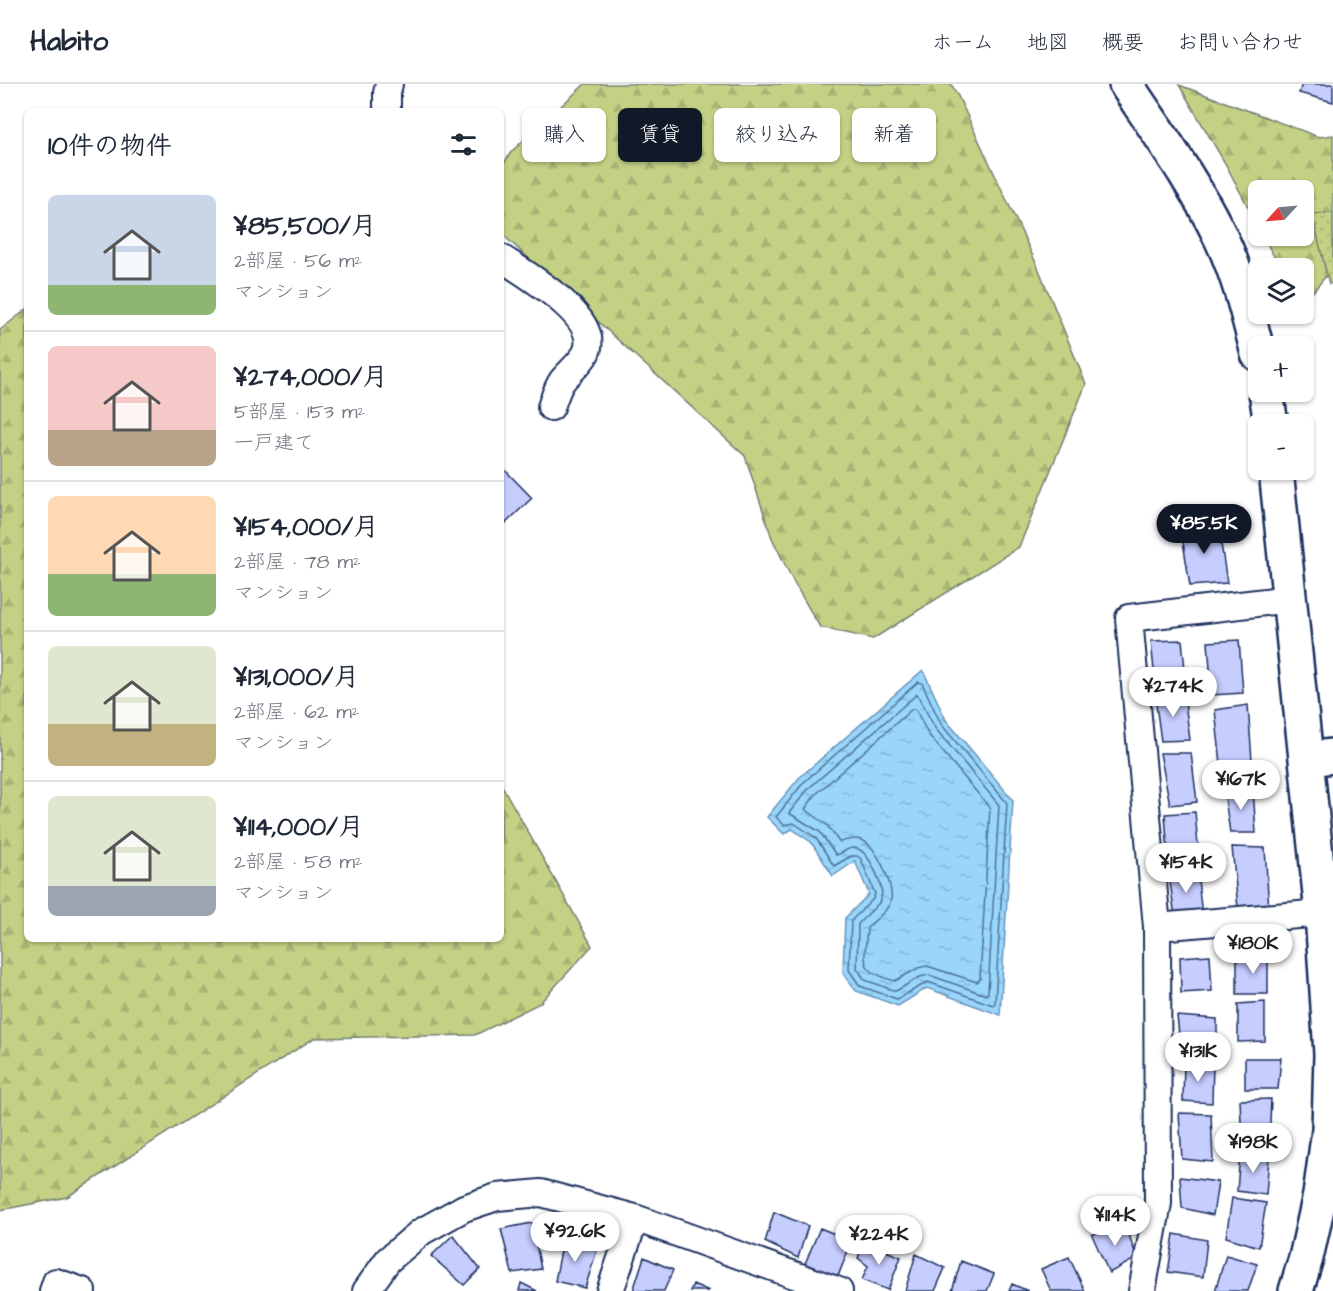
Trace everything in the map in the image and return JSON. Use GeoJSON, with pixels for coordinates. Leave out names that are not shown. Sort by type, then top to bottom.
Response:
{"type":"FeatureCollection","features":[{"type":"Feature","properties":{"kind":"street"},"geometry":{"type":"LineString","coordinates":[[387,108],[389,84]]}},
{"type":"Feature","properties":{"kind":"street"},"geometry":{"type":"LineString","coordinates":[[1126,84],[1185,173],[1221,237],[1243,293],[1254,336]]}},
{"type":"Feature","properties":{"kind":"street"},"geometry":{"type":"LineString","coordinates":[[504,260],[543,284],[579,319],[587,333],[586,353],[560,384],[551,407]]}},
{"type":"Feature","properties":{"kind":"street"},"geometry":{"type":"LineString","coordinates":[[1277,480],[1290,599],[1319,757],[1322,913],[1331,1054],[1329,1130],[1320,1196],[1296,1291]]}},
{"type":"Feature","properties":{"kind":"street"},"geometry":{"type":"LineString","coordinates":[[1142,1291],[1158,1203],[1157,927],[1129,618],[1290,599]]}},
{"type":"Feature","properties":{"kind":"street"},"geometry":{"type":"LineString","coordinates":[[1157,927],[1322,913]]}},
{"type":"Feature","properties":{"kind":"street"},"geometry":{"type":"LineString","coordinates":[[366,1291],[388,1260],[422,1232],[464,1208],[497,1197],[541,1193],[635,1218],[839,1291]]}},
{"type":"Feature","properties":{"kind":"street"},"geometry":{"type":"LineString","coordinates":[[610,1291],[635,1218]]}},
{"type":"Feature","properties":{"kind":"street"},"geometry":{"type":"LineString","coordinates":[[53,1291],[56,1282],[82,1291]]}},
{"type":"Feature","properties":{"kind":"green space"},"geometry":{"type":"Polygon","coordinates":[[[585,84],[951,84],[1037,265],[1086,384],[1019,547],[873,639],[820,627],[794,583],[772,538],[745,456],[504,236],[504,163],[511,152],[522,142],[522,162],[606,162],[606,108],[559,108],[585,84]]]}},
{"type":"Feature","properties":{"kind":"green space"},"geometry":{"type":"Polygon","coordinates":[[[1179,85],[1319,137],[1333,135],[1333,267],[1314,291],[1314,258],[1275,258],[1268,246],[1314,246],[1314,180],[1248,180],[1248,207],[1179,85]]]}},
{"type":"Feature","properties":{"kind":"green space"},"geometry":{"type":"Polygon","coordinates":[[[1333,213],[1333,283],[1329,284],[1314,222],[1314,214],[1333,213]]]}},
{"type":"Feature","properties":{"kind":"green space"},"geometry":{"type":"Polygon","coordinates":[[[24,311],[24,942],[504,942],[504,789],[592,946],[540,1003],[475,1035],[314,1038],[67,1197],[0,1210],[0,330],[24,311]]]}},
{"type":"Feature","properties":{"kind":"water"},"geometry":{"type":"Polygon","coordinates":[[[923,670],[946,720],[1013,800],[1000,1015],[927,988],[898,1006],[856,991],[843,972],[845,918],[869,894],[855,861],[833,876],[811,842],[792,829],[784,834],[767,817],[799,778],[923,670]]]}},
{"type":"Feature","properties":{"kind":"building"},"geometry":{"type":"Polygon","coordinates":[[[1302,84],[1333,84],[1333,102],[1299,93],[1302,84]]]}},
{"type":"Feature","properties":{"kind":"building"},"geometry":{"type":"Polygon","coordinates":[[[504,469],[532,498],[506,523],[504,521],[504,469]]]}},
{"type":"Feature","properties":{"kind":"building"},"geometry":{"type":"Polygon","coordinates":[[[1218,523],[1227,583],[1190,586],[1181,529],[1218,523]]]}},
{"type":"Feature","properties":{"kind":"building"},"geometry":{"type":"Polygon","coordinates":[[[1182,640],[1186,679],[1155,680],[1151,641],[1182,640]]]}},
{"type":"Feature","properties":{"kind":"building"},"geometry":{"type":"Polygon","coordinates":[[[1239,640],[1243,693],[1212,695],[1208,642],[1239,640]]]}},
{"type":"Feature","properties":{"kind":"building"},"geometry":{"type":"Polygon","coordinates":[[[1184,695],[1190,740],[1161,741],[1155,697],[1184,695]]]}},
{"type":"Feature","properties":{"kind":"building"},"geometry":{"type":"Polygon","coordinates":[[[1248,705],[1252,761],[1221,764],[1215,710],[1248,705]]]}},
{"type":"Feature","properties":{"kind":"building"},"geometry":{"type":"Polygon","coordinates":[[[1160,753],[1191,753],[1197,802],[1170,805],[1160,753]]]}},
{"type":"Feature","properties":{"kind":"building"},"geometry":{"type":"Polygon","coordinates":[[[1253,789],[1256,833],[1230,833],[1224,791],[1253,789]]]}},
{"type":"Feature","properties":{"kind":"building"},"geometry":{"type":"Polygon","coordinates":[[[1195,812],[1199,857],[1168,855],[1165,814],[1195,812]]]}},
{"type":"Feature","properties":{"kind":"building"},"geometry":{"type":"Polygon","coordinates":[[[1232,847],[1265,848],[1269,910],[1238,908],[1232,847]]]}},
{"type":"Feature","properties":{"kind":"building"},"geometry":{"type":"Polygon","coordinates":[[[1197,871],[1202,916],[1175,917],[1169,874],[1197,871]]]}},
{"type":"Feature","properties":{"kind":"building"},"geometry":{"type":"Polygon","coordinates":[[[1210,955],[1212,991],[1181,993],[1180,957],[1210,955]]]}},
{"type":"Feature","properties":{"kind":"building"},"geometry":{"type":"Polygon","coordinates":[[[1268,955],[1268,994],[1237,994],[1237,956],[1268,955]]]}},
{"type":"Feature","properties":{"kind":"building"},"geometry":{"type":"Polygon","coordinates":[[[1265,1002],[1265,1041],[1238,1042],[1238,1004],[1265,1002]]]}},
{"type":"Feature","properties":{"kind":"building"},"geometry":{"type":"Polygon","coordinates":[[[1177,1016],[1217,1019],[1217,1051],[1181,1053],[1177,1016]]]}},
{"type":"Feature","properties":{"kind":"building"},"geometry":{"type":"Polygon","coordinates":[[[1245,1058],[1281,1058],[1278,1089],[1245,1089],[1245,1058]]]}},
{"type":"Feature","properties":{"kind":"building"},"geometry":{"type":"Polygon","coordinates":[[[1213,1063],[1212,1103],[1183,1101],[1184,1064],[1213,1063]]]}},
{"type":"Feature","properties":{"kind":"building"},"geometry":{"type":"Polygon","coordinates":[[[1271,1099],[1269,1145],[1242,1144],[1240,1100],[1271,1099]]]}},
{"type":"Feature","properties":{"kind":"building"},"geometry":{"type":"Polygon","coordinates":[[[1179,1113],[1211,1114],[1213,1162],[1182,1159],[1179,1113]]]}},
{"type":"Feature","properties":{"kind":"building"},"geometry":{"type":"Polygon","coordinates":[[[1240,1153],[1269,1157],[1266,1195],[1237,1191],[1240,1153]]]}},
{"type":"Feature","properties":{"kind":"building"},"geometry":{"type":"Polygon","coordinates":[[[1180,1177],[1218,1182],[1213,1215],[1182,1208],[1180,1177]]]}},
{"type":"Feature","properties":{"kind":"building"},"geometry":{"type":"Polygon","coordinates":[[[1232,1198],[1266,1203],[1259,1247],[1226,1237],[1232,1198]]]}},
{"type":"Feature","properties":{"kind":"building"},"geometry":{"type":"Polygon","coordinates":[[[774,1212],[808,1226],[798,1258],[765,1242],[774,1212]]]}},
{"type":"Feature","properties":{"kind":"building"},"geometry":{"type":"Polygon","coordinates":[[[1124,1221],[1137,1258],[1109,1273],[1092,1235],[1124,1221]]]}},
{"type":"Feature","properties":{"kind":"building"},"geometry":{"type":"Polygon","coordinates":[[[532,1223],[541,1269],[512,1273],[501,1229],[532,1223]]]}},
{"type":"Feature","properties":{"kind":"building"},"geometry":{"type":"Polygon","coordinates":[[[820,1228],[852,1241],[838,1276],[804,1266],[820,1228]]]}},
{"type":"Feature","properties":{"kind":"building"},"geometry":{"type":"Polygon","coordinates":[[[1174,1234],[1207,1240],[1203,1277],[1168,1272],[1174,1234]]]}},
{"type":"Feature","properties":{"kind":"building"},"geometry":{"type":"Polygon","coordinates":[[[453,1235],[480,1269],[464,1285],[431,1256],[453,1235]]]}},
{"type":"Feature","properties":{"kind":"building"},"geometry":{"type":"Polygon","coordinates":[[[564,1236],[597,1250],[585,1288],[555,1281],[564,1236]]]}},
{"type":"Feature","properties":{"kind":"building"},"geometry":{"type":"Polygon","coordinates":[[[864,1242],[901,1257],[888,1290],[862,1280],[868,1266],[858,1258],[864,1242]]]}},
{"type":"Feature","properties":{"kind":"building"},"geometry":{"type":"Polygon","coordinates":[[[916,1254],[945,1268],[935,1291],[905,1291],[916,1254]]]}},
{"type":"Feature","properties":{"kind":"building"},"geometry":{"type":"Polygon","coordinates":[[[1226,1255],[1257,1264],[1248,1291],[1215,1291],[1226,1255]]]}},
{"type":"Feature","properties":{"kind":"building"},"geometry":{"type":"Polygon","coordinates":[[[644,1257],[673,1270],[664,1291],[633,1291],[644,1257]]]}},
{"type":"Feature","properties":{"kind":"building"},"geometry":{"type":"Polygon","coordinates":[[[1069,1257],[1085,1291],[1051,1291],[1041,1269],[1069,1257]]]}},
{"type":"Feature","properties":{"kind":"building"},"geometry":{"type":"Polygon","coordinates":[[[961,1261],[994,1274],[987,1291],[952,1291],[961,1261]]]}},
{"type":"Feature","properties":{"kind":"building"},"geometry":{"type":"Polygon","coordinates":[[[521,1283],[537,1291],[519,1291],[521,1283]]]}},
{"type":"Feature","properties":{"kind":"building"},"geometry":{"type":"Polygon","coordinates":[[[693,1284],[709,1291],[690,1291],[693,1284]]]}},
{"type":"Feature","properties":{"kind":"building"},"geometry":{"type":"Polygon","coordinates":[[[1012,1284],[1028,1291],[1009,1291],[1012,1284]]]}}]}
